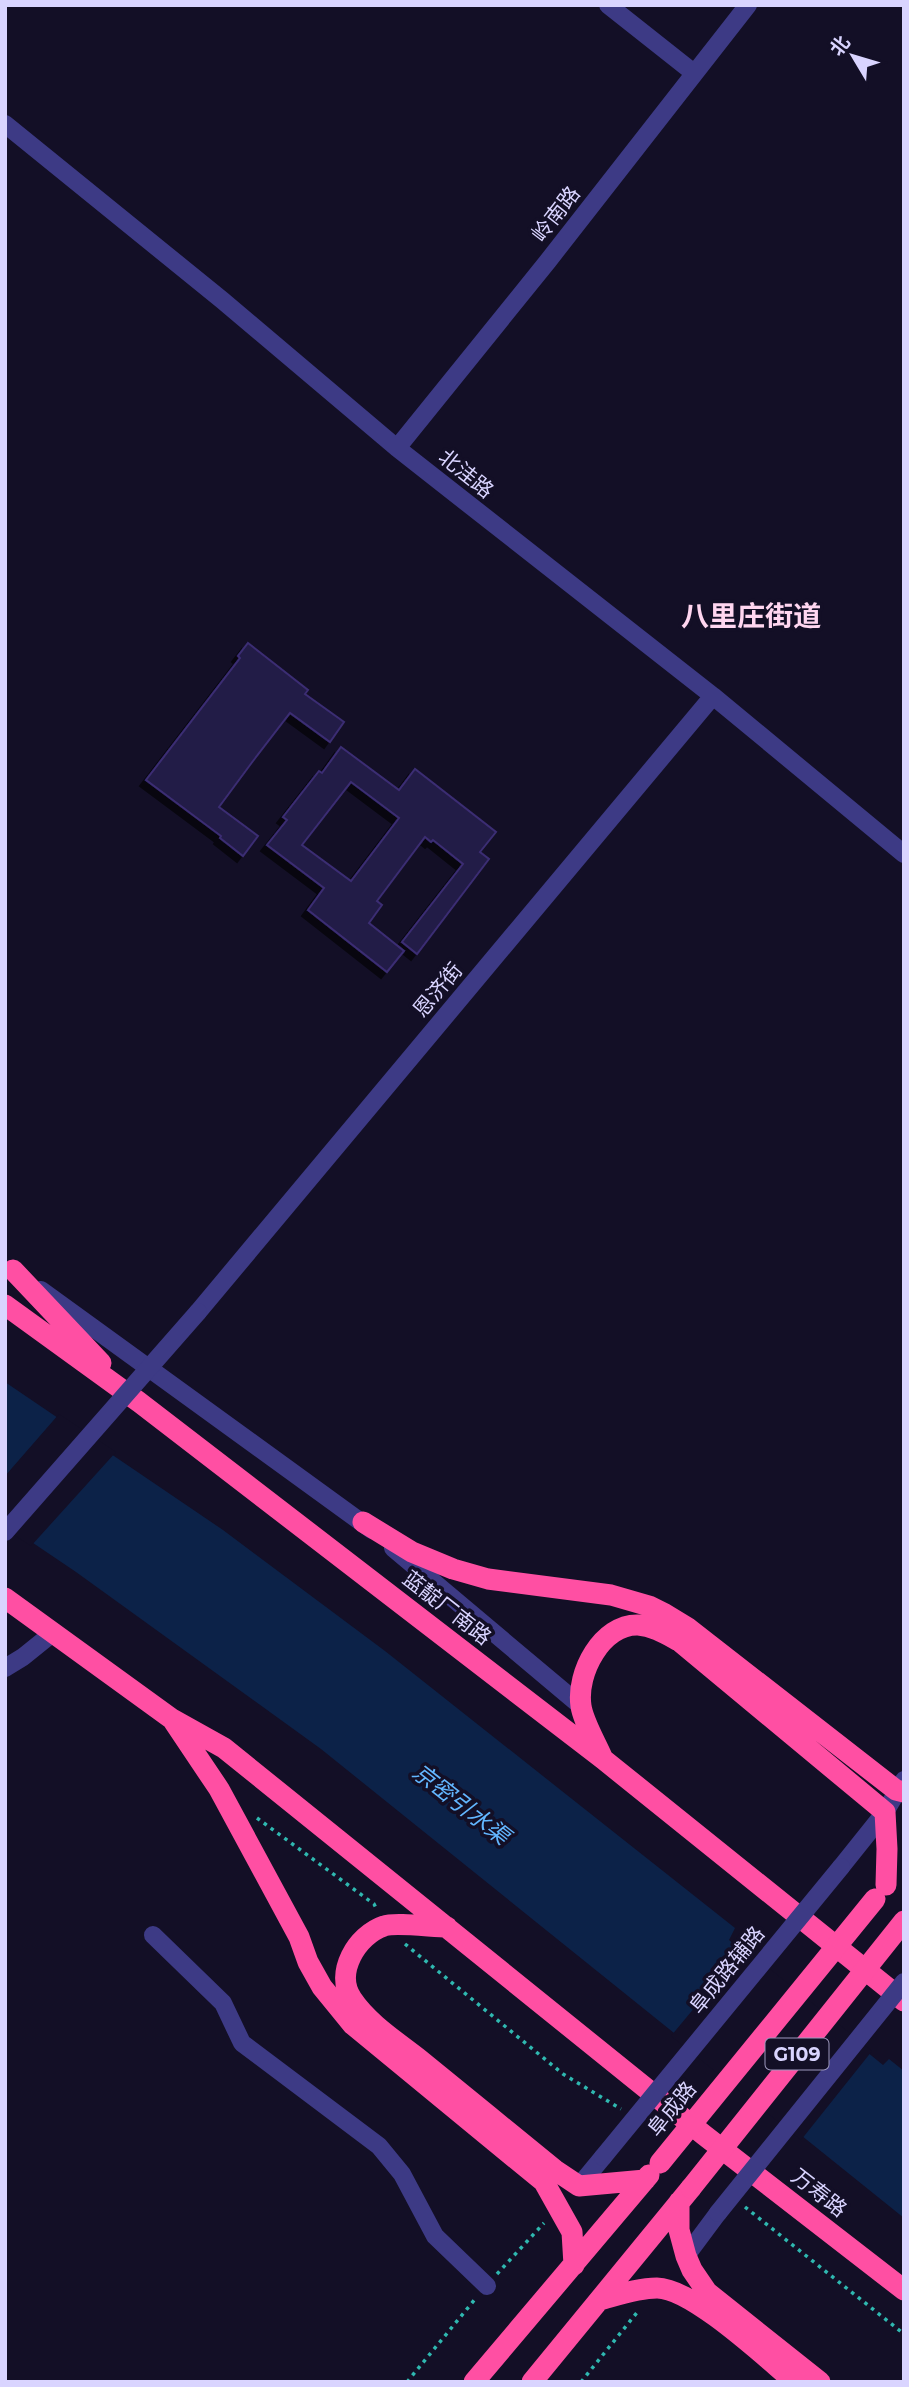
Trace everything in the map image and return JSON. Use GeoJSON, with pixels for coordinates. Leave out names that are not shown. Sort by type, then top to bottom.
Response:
{"type":"FeatureCollection","features":[{"type":"Feature","properties":{"kind":"highway"},"geometry":{"type":"LineString","coordinates":[[9,1267],[139,1402]]}},
{"type":"Feature","properties":{"kind":"highway","name":"蓝靛厂南路"},"geometry":{"type":"LineString","coordinates":[[5,1305],[139,1402],[603,1759],[904,2001]]}},
{"type":"Feature","properties":{"kind":"highway"},"geometry":{"type":"LineString","coordinates":[[363,1522],[412,1552],[453,1569],[488,1579],[611,1595],[657,1610],[688,1628],[901,1787]]}},
{"type":"Feature","properties":{"kind":"highway"},"geometry":{"type":"LineString","coordinates":[[5,1598],[172,1719],[224,1748],[447,1927]]}},
{"type":"Feature","properties":{"kind":"highway"},"geometry":{"type":"LineString","coordinates":[[603,1759],[581,1706],[583,1678],[591,1656],[603,1640],[620,1628],[636,1625],[652,1627],[679,1641],[885,1812],[887,1849],[880,1892]]}},
{"type":"Feature","properties":{"kind":"highway"},"geometry":{"type":"LineString","coordinates":[[172,1719],[219,1789],[299,1937],[308,1962],[329,1997],[353,2025],[544,2182],[572,2232],[574,2265]]}},
{"type":"Feature","properties":{"kind":"highway","name":"阜成路"},"geometry":{"type":"LineString","coordinates":[[474,2382],[660,2163],[904,1863]]}},
{"type":"Feature","properties":{"kind":"highway","name":"G109"},"geometry":{"type":"LineString","coordinates":[[532,2382],[904,1921]]}},
{"type":"Feature","properties":{"kind":"highway"},"geometry":{"type":"LineString","coordinates":[[447,1927],[386,1925],[371,1933],[357,1947],[347,1965],[345,1982],[350,1997],[378,2026],[555,2170],[579,2186],[645,2180]]}},
{"type":"Feature","properties":{"kind":"highway","name":"万寿路"},"geometry":{"type":"LineString","coordinates":[[447,1927],[704,2135],[904,2290]]}},
{"type":"Feature","properties":{"kind":"highway"},"geometry":{"type":"LineString","coordinates":[[685,2195],[680,2230],[692,2270],[707,2292],[820,2382]]}},
{"type":"Feature","properties":{"kind":"highway"},"geometry":{"type":"LineString","coordinates":[[599,2300],[657,2288],[675,2291],[698,2303],[795,2382]]}},
{"type":"Feature","properties":{"kind":"street"},"geometry":{"type":"LineString","coordinates":[[608,5],[694,74]]}},
{"type":"Feature","properties":{"kind":"street","name":"岭南路"},"geometry":{"type":"LineString","coordinates":[[397,448],[548,261],[748,5]]}},
{"type":"Feature","properties":{"kind":"street","name":"北洼路"},"geometry":{"type":"LineString","coordinates":[[5,124],[222,300],[397,448],[713,696],[904,853]]}},
{"type":"Feature","properties":{"kind":"street","name":"恩济街"},"geometry":{"type":"LineString","coordinates":[[5,1532],[198,1312],[713,696]]}},
{"type":"Feature","properties":{"kind":"street"},"geometry":{"type":"LineString","coordinates":[[9,1267],[363,1522],[581,1706]]}},
{"type":"Feature","properties":{"kind":"street"},"geometry":{"type":"LineString","coordinates":[[5,1668],[54,1632]]}},
{"type":"Feature","properties":{"kind":"street","name":"阜成路辅路"},"geometry":{"type":"LineString","coordinates":[[579,2186],[841,1867],[885,1812],[901,1787]]}},
{"type":"Feature","properties":{"kind":"street"},"geometry":{"type":"LineString","coordinates":[[153,1935],[223,2003],[242,2043],[379,2146],[402,2174],[435,2236],[487,2286]]}},
{"type":"Feature","properties":{"kind":"street"},"geometry":{"type":"LineString","coordinates":[[686,2256],[904,1982]]}},
{"type":"Feature","properties":{"kind":"path"},"geometry":{"type":"LineString","coordinates":[[252,1814],[374,1904],[386,1925],[414,1952],[563,2074],[624,2111]]}},
{"type":"Feature","properties":{"kind":"path"},"geometry":{"type":"LineString","coordinates":[[740,2203],[904,2334]]}},
{"type":"Feature","properties":{"kind":"path"},"geometry":{"type":"LineString","coordinates":[[581,2382],[657,2288]]}},
{"type":"Feature","properties":{"kind":"water","name":"京密引水渠"},"geometry":{"type":"Polygon","coordinates":[[[5,1382],[223,1530],[385,1651],[735,1928],[729,1940],[883,2065],[889,2059],[904,2071],[904,2218],[321,1749],[5,1524],[5,1382]]]}},
{"type":"Feature","properties":{"kind":"pier"},"geometry":{"type":"Polygon","coordinates":[[[59,1414],[116,1452],[31,1546],[5,1529],[5,1476],[59,1414]]]}},
{"type":"Feature","properties":{"kind":"pier"},"geometry":{"type":"Polygon","coordinates":[[[744,1948],[872,2051],[801,2140],[671,2036],[744,1948]]]}},
{"type":"Feature","properties":{"kind":"building"},"geometry":{"type":"Polygon","coordinates":[[[248,643],[308,690],[305,694],[344,722],[330,742],[290,713],[253,761],[219,807],[258,836],[243,856],[220,838],[221,836],[146,780],[240,658],[238,656],[248,643]]]}},
{"type":"Feature","properties":{"kind":"building"},"geometry":{"type":"Polygon","coordinates":[[[341,747],[399,790],[415,769],[496,832],[480,852],[489,859],[417,954],[402,942],[463,864],[433,840],[431,842],[425,837],[377,901],[382,905],[369,923],[404,951],[387,972],[308,910],[324,888],[267,845],[287,820],[283,817],[319,771],[322,773],[341,747]],[[351,782],[302,845],[351,881],[399,818],[351,782]]]}},
{"type":"Feature","properties":{"kind":"district","name":"八里庄街道"},"geometry":{"type":"Point","coordinates":[751,616]}}]}
